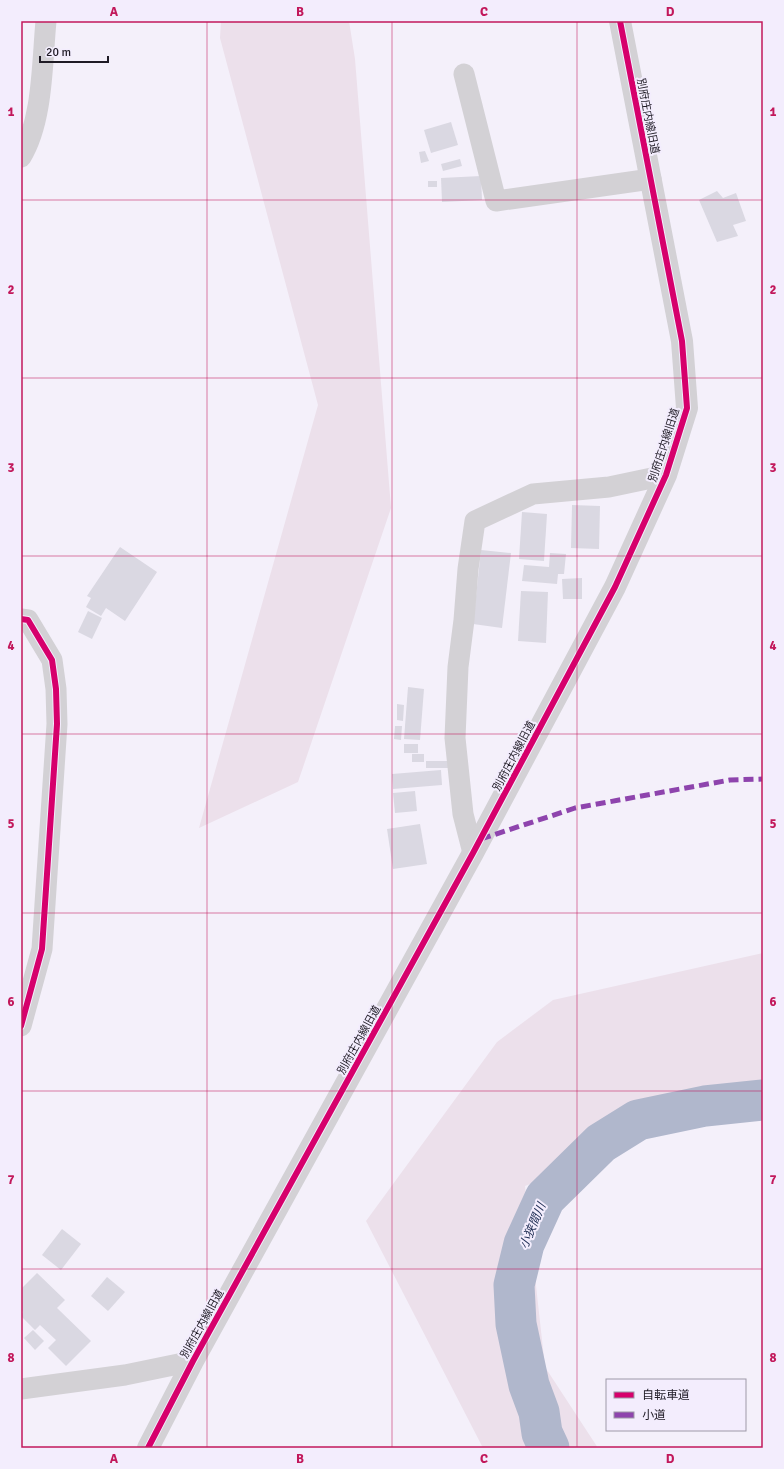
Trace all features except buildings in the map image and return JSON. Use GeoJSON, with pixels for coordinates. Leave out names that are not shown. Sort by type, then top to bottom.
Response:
{"type":"FeatureCollection","features":[{"type":"Feature","properties":{"kind":"street"},"geometry":{"type":"LineString","coordinates":[[21,157],[28,146],[38,113],[46,21]]}},
{"type":"Feature","properties":{"kind":"street","name":"別府庄内線旧道"},"geometry":{"type":"LineString","coordinates":[[148,1448],[193,1361],[473,853],[615,587],[666,475],[687,408],[682,341],[620,21]]}},
{"type":"Feature","properties":{"kind":"street"},"geometry":{"type":"LineString","coordinates":[[464,74],[496,201],[651,180]]}},
{"type":"Feature","properties":{"kind":"street"},"geometry":{"type":"LineString","coordinates":[[473,853],[463,814],[455,738],[458,667],[468,569],[475,521],[534,494],[609,487],[666,475]]}},
{"type":"Feature","properties":{"kind":"street"},"geometry":{"type":"LineString","coordinates":[[21,619],[28,620],[52,660],[56,689],[57,724],[42,949],[21,1026]]}},
{"type":"Feature","properties":{"kind":"street"},"geometry":{"type":"LineString","coordinates":[[21,1389],[125,1375],[193,1361]]}},
{"type":"Feature","properties":{"kind":"shaded area"},"geometry":{"type":"Polygon","coordinates":[[[221,21],[349,21],[355,59],[391,508],[298,782],[199,828],[318,405],[220,38],[221,21]]]}},
{"type":"Feature","properties":{"kind":"shaded area"},"geometry":{"type":"Polygon","coordinates":[[[763,953],[763,1092],[525,1186],[545,1367],[598,1448],[483,1448],[366,1221],[497,1042],[553,1000],[763,953]]]}},
{"type":"Feature","properties":{"kind":"waterway","name":"小狭間川"},"geometry":{"type":"LineString","coordinates":[[549,1448],[542,1433],[539,1412],[529,1385],[516,1324],[514,1285],[524,1244],[545,1198],[601,1143],[638,1120],[705,1106],[763,1100]]}},
{"type":"Feature","properties":{"kind":"marked path"},"geometry":{"type":"LineString","coordinates":[[481,839],[575,808],[730,780],[763,779]]}},
{"type":"Feature","properties":{"kind":"cycle path"},"geometry":{"type":"LineString","coordinates":[[148,1448],[193,1361],[473,853],[615,587],[666,475],[687,408],[682,341],[620,21]]}},
{"type":"Feature","properties":{"kind":"cycle path"},"geometry":{"type":"LineString","coordinates":[[21,619],[28,620],[52,660],[56,689],[57,724],[42,949],[21,1026]]}}]}
